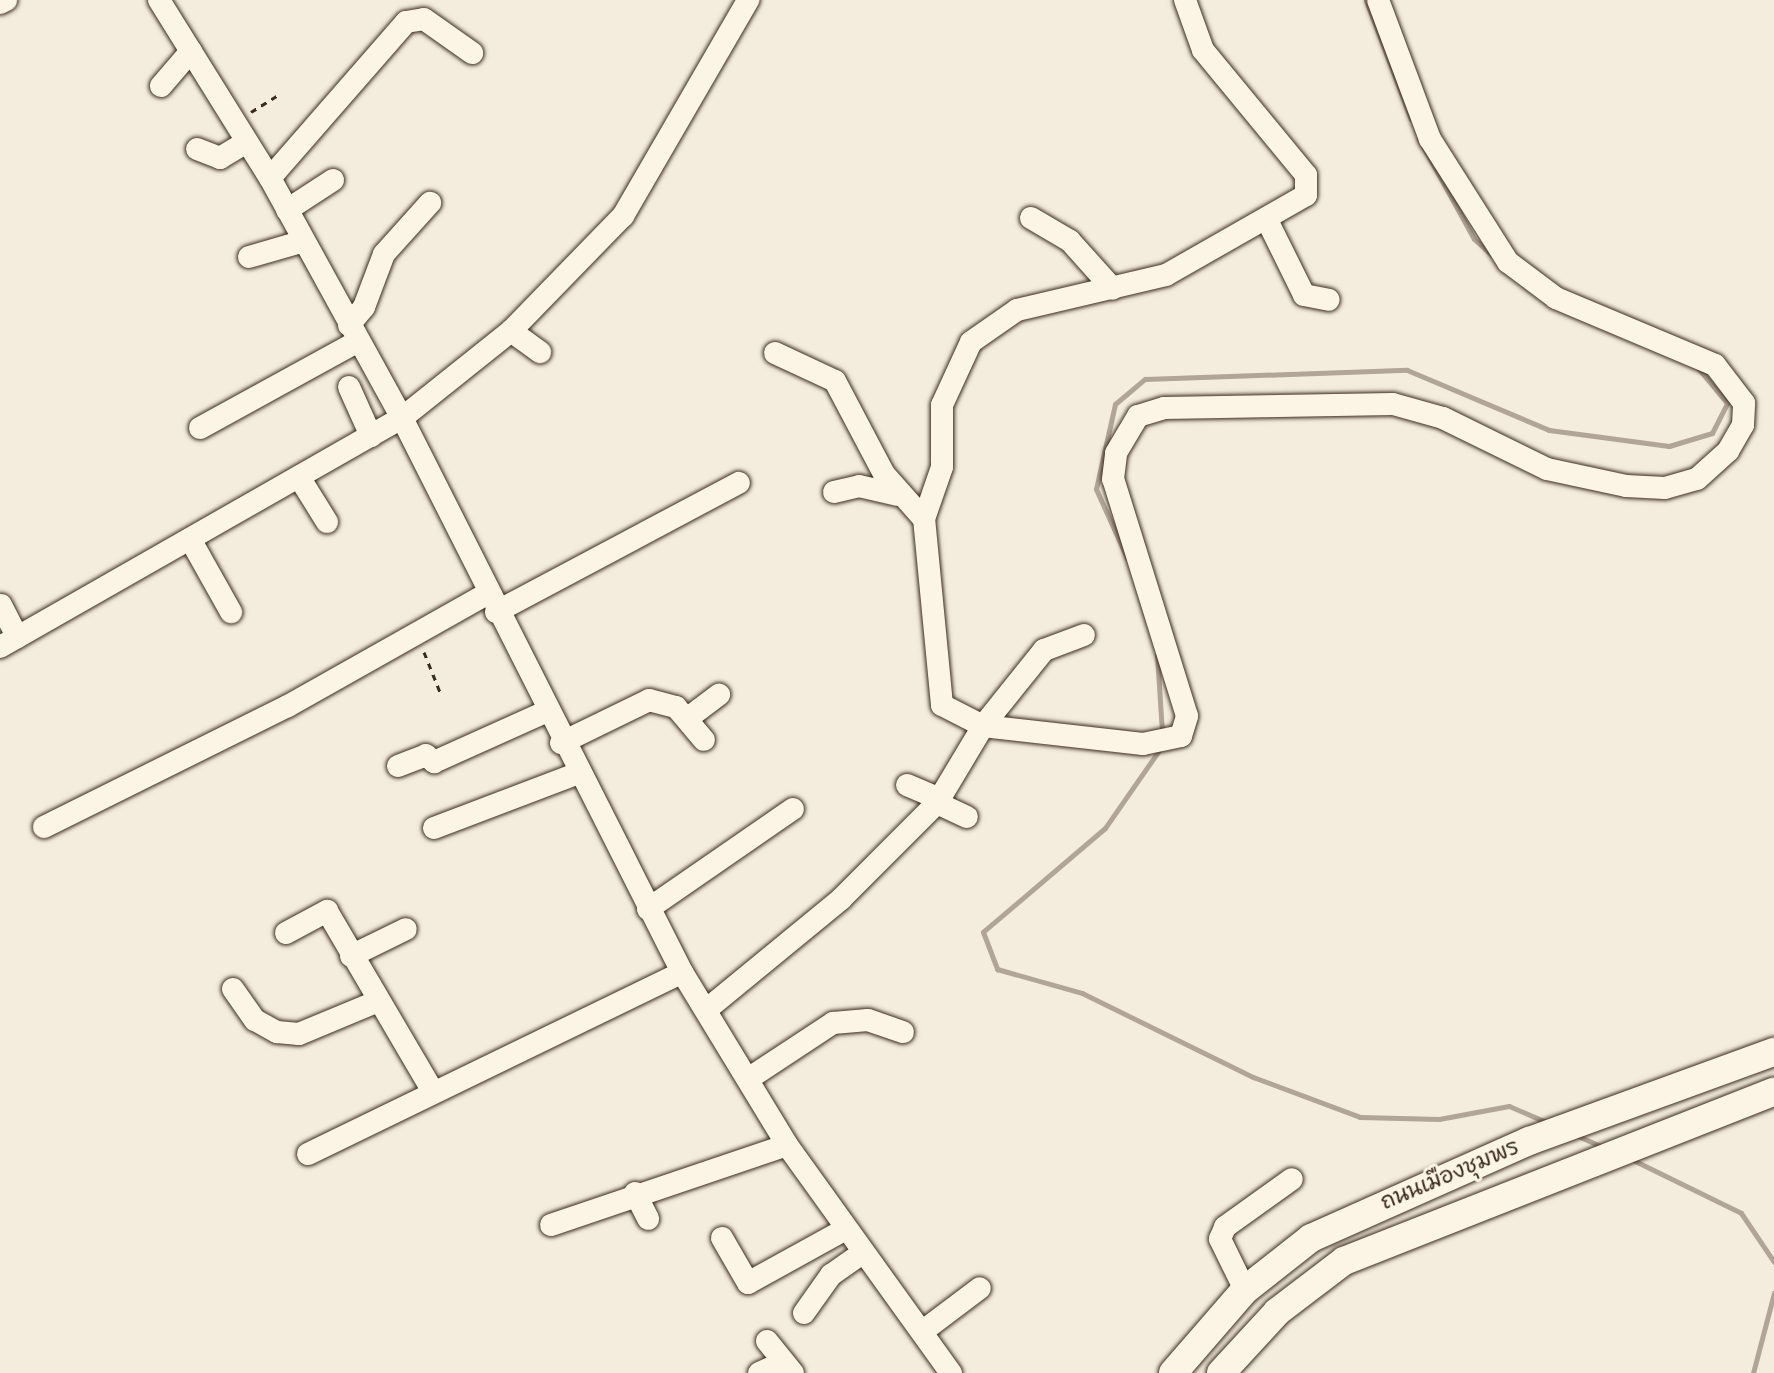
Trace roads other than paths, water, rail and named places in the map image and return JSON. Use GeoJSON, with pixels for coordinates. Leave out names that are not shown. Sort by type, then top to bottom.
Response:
{"type":"FeatureCollection","features":[{"type":"Feature","properties":{"kind":"main road","name":"ถนนเมืองชุมพร"},"geometry":{"type":"LineString","coordinates":[[1173,1373],[1245,1290],[1311,1238],[1529,1141],[1774,1052]]}},
{"type":"Feature","properties":{"kind":"main road","name":"ถนนเมืองชุมพร"},"geometry":{"type":"LineString","coordinates":[[1221,1373],[1277,1312],[1344,1261],[1541,1179],[1774,1092]]}},
{"type":"Feature","properties":{"kind":"street"},"geometry":{"type":"LineString","coordinates":[[0,3],[6,0]]}},
{"type":"Feature","properties":{"kind":"street"},"geometry":{"type":"LineString","coordinates":[[159,0],[270,178],[402,418],[576,774],[682,972],[787,1145],[861,1254],[923,1331],[951,1373]]}},
{"type":"Feature","properties":{"kind":"street"},"geometry":{"type":"LineString","coordinates":[[1,605],[8,642],[402,418],[511,331],[623,216],[748,0]]}},
{"type":"Feature","properties":{"kind":"street"},"geometry":{"type":"LineString","coordinates":[[1185,0],[1203,50],[1228,89],[1306,175],[1306,195],[1268,222],[1166,275],[1017,310],[971,342],[945,385],[942,467],[924,519],[936,694],[954,714],[983,726],[1143,744],[1173,742],[1187,716],[1113,479],[1116,453],[1138,416],[1164,408],[1393,404],[1443,418],[1561,474],[1665,488],[1697,479],[1728,451],[1743,425],[1744,403],[1715,365],[1556,298],[1508,262],[1430,139],[1378,0]]}},
{"type":"Feature","properties":{"kind":"street"},"geometry":{"type":"LineString","coordinates":[[270,178],[406,22],[424,19],[472,53]]}},
{"type":"Feature","properties":{"kind":"street"},"geometry":{"type":"LineString","coordinates":[[161,86],[191,51]]}},
{"type":"Feature","properties":{"kind":"street"},"geometry":{"type":"LineString","coordinates":[[197,149],[220,158],[242,133]]}},
{"type":"Feature","properties":{"kind":"street"},"geometry":{"type":"LineString","coordinates":[[287,210],[333,180]]}},
{"type":"Feature","properties":{"kind":"street"},"geometry":{"type":"LineString","coordinates":[[200,428],[354,333],[384,254],[430,203]]}},
{"type":"Feature","properties":{"kind":"street"},"geometry":{"type":"LineString","coordinates":[[1031,218],[1070,241],[1113,289]]}},
{"type":"Feature","properties":{"kind":"street"},"geometry":{"type":"LineString","coordinates":[[1268,222],[1304,295],[1329,300]]}},
{"type":"Feature","properties":{"kind":"street"},"geometry":{"type":"LineString","coordinates":[[249,257],[304,241]]}},
{"type":"Feature","properties":{"kind":"street"},"geometry":{"type":"LineString","coordinates":[[511,331],[540,352]]}},
{"type":"Feature","properties":{"kind":"street"},"geometry":{"type":"LineString","coordinates":[[775,353],[835,381],[897,495],[924,519]]}},
{"type":"Feature","properties":{"kind":"street"},"geometry":{"type":"LineString","coordinates":[[349,387],[371,436]]}},
{"type":"Feature","properties":{"kind":"street"},"geometry":{"type":"LineString","coordinates":[[299,477],[327,522]]}},
{"type":"Feature","properties":{"kind":"street"},"geometry":{"type":"LineString","coordinates":[[44,827],[417,633],[491,603],[739,483]]}},
{"type":"Feature","properties":{"kind":"street"},"geometry":{"type":"LineString","coordinates":[[834,492],[859,486],[897,495]]}},
{"type":"Feature","properties":{"kind":"street"},"geometry":{"type":"LineString","coordinates":[[190,539],[231,612]]}},
{"type":"Feature","properties":{"kind":"street"},"geometry":{"type":"LineString","coordinates":[[706,1010],[841,899],[938,801],[983,726],[1044,650],[1084,635]]}},
{"type":"Feature","properties":{"kind":"street"},"geometry":{"type":"LineString","coordinates":[[688,718],[719,695]]}},
{"type":"Feature","properties":{"kind":"street"},"geometry":{"type":"LineString","coordinates":[[561,743],[649,700],[688,718],[704,740]]}},
{"type":"Feature","properties":{"kind":"street"},"geometry":{"type":"LineString","coordinates":[[398,766],[426,755],[434,762],[545,712]]}},
{"type":"Feature","properties":{"kind":"street"},"geometry":{"type":"LineString","coordinates":[[434,828],[576,774]]}},
{"type":"Feature","properties":{"kind":"street"},"geometry":{"type":"LineString","coordinates":[[907,785],[967,817]]}},
{"type":"Feature","properties":{"kind":"street"},"geometry":{"type":"LineString","coordinates":[[648,909],[793,809]]}},
{"type":"Feature","properties":{"kind":"street"},"geometry":{"type":"LineString","coordinates":[[286,933],[327,911],[376,1002],[432,1090]]}},
{"type":"Feature","properties":{"kind":"street"},"geometry":{"type":"LineString","coordinates":[[351,956],[406,929]]}},
{"type":"Feature","properties":{"kind":"street"},"geometry":{"type":"LineString","coordinates":[[308,1154],[432,1090],[682,972]]}},
{"type":"Feature","properties":{"kind":"street"},"geometry":{"type":"LineString","coordinates":[[233,989],[255,1020],[277,1032],[299,1034],[376,1002]]}},
{"type":"Feature","properties":{"kind":"street"},"geometry":{"type":"LineString","coordinates":[[748,1079],[833,1023],[868,1020],[903,1032]]}},
{"type":"Feature","properties":{"kind":"street"},"geometry":{"type":"LineString","coordinates":[[551,1225],[635,1193],[787,1145]]}},
{"type":"Feature","properties":{"kind":"street"},"geometry":{"type":"LineString","coordinates":[[1245,1290],[1220,1239],[1225,1227],[1292,1179]]}},
{"type":"Feature","properties":{"kind":"street"},"geometry":{"type":"LineString","coordinates":[[635,1193],[648,1219]]}},
{"type":"Feature","properties":{"kind":"street"},"geometry":{"type":"LineString","coordinates":[[722,1238],[748,1283],[846,1229]]}},
{"type":"Feature","properties":{"kind":"street"},"geometry":{"type":"LineString","coordinates":[[804,1313],[831,1275],[861,1254]]}},
{"type":"Feature","properties":{"kind":"street"},"geometry":{"type":"LineString","coordinates":[[923,1331],[980,1288]]}},
{"type":"Feature","properties":{"kind":"street"},"geometry":{"type":"LineString","coordinates":[[759,1373],[788,1368],[767,1341]]}},
{"type":"Feature","properties":{"kind":"waterway"},"geometry":{"type":"LineString","coordinates":[[1366,0],[1411,119]]}},
{"type":"Feature","properties":{"kind":"waterway"},"geometry":{"type":"LineString","coordinates":[[1419,139],[1474,239],[1492,255]]}},
{"type":"Feature","properties":{"kind":"waterway"},"geometry":{"type":"LineString","coordinates":[[1127,558],[1096,489],[1115,404],[1145,379],[1407,370],[1549,430],[1669,446],[1712,433],[1727,403],[1698,368]]}},
{"type":"Feature","properties":{"kind":"waterway"},"geometry":{"type":"LineString","coordinates":[[1157,655],[1162,732]]}},
{"type":"Feature","properties":{"kind":"waterway"},"geometry":{"type":"LineString","coordinates":[[1162,746],[1105,828],[983,932],[997,969],[1082,993],[1253,1077],[1360,1117],[1439,1119],[1509,1106],[1546,1122]]}},
{"type":"Feature","properties":{"kind":"waterway"},"geometry":{"type":"LineString","coordinates":[[1578,1136],[1605,1148]]}},
{"type":"Feature","properties":{"kind":"waterway"},"geometry":{"type":"LineString","coordinates":[[1633,1160],[1741,1213],[1774,1262]]}},
{"type":"Feature","properties":{"kind":"waterway"},"geometry":{"type":"LineString","coordinates":[[1753,1373],[1774,1293]]}}]}
